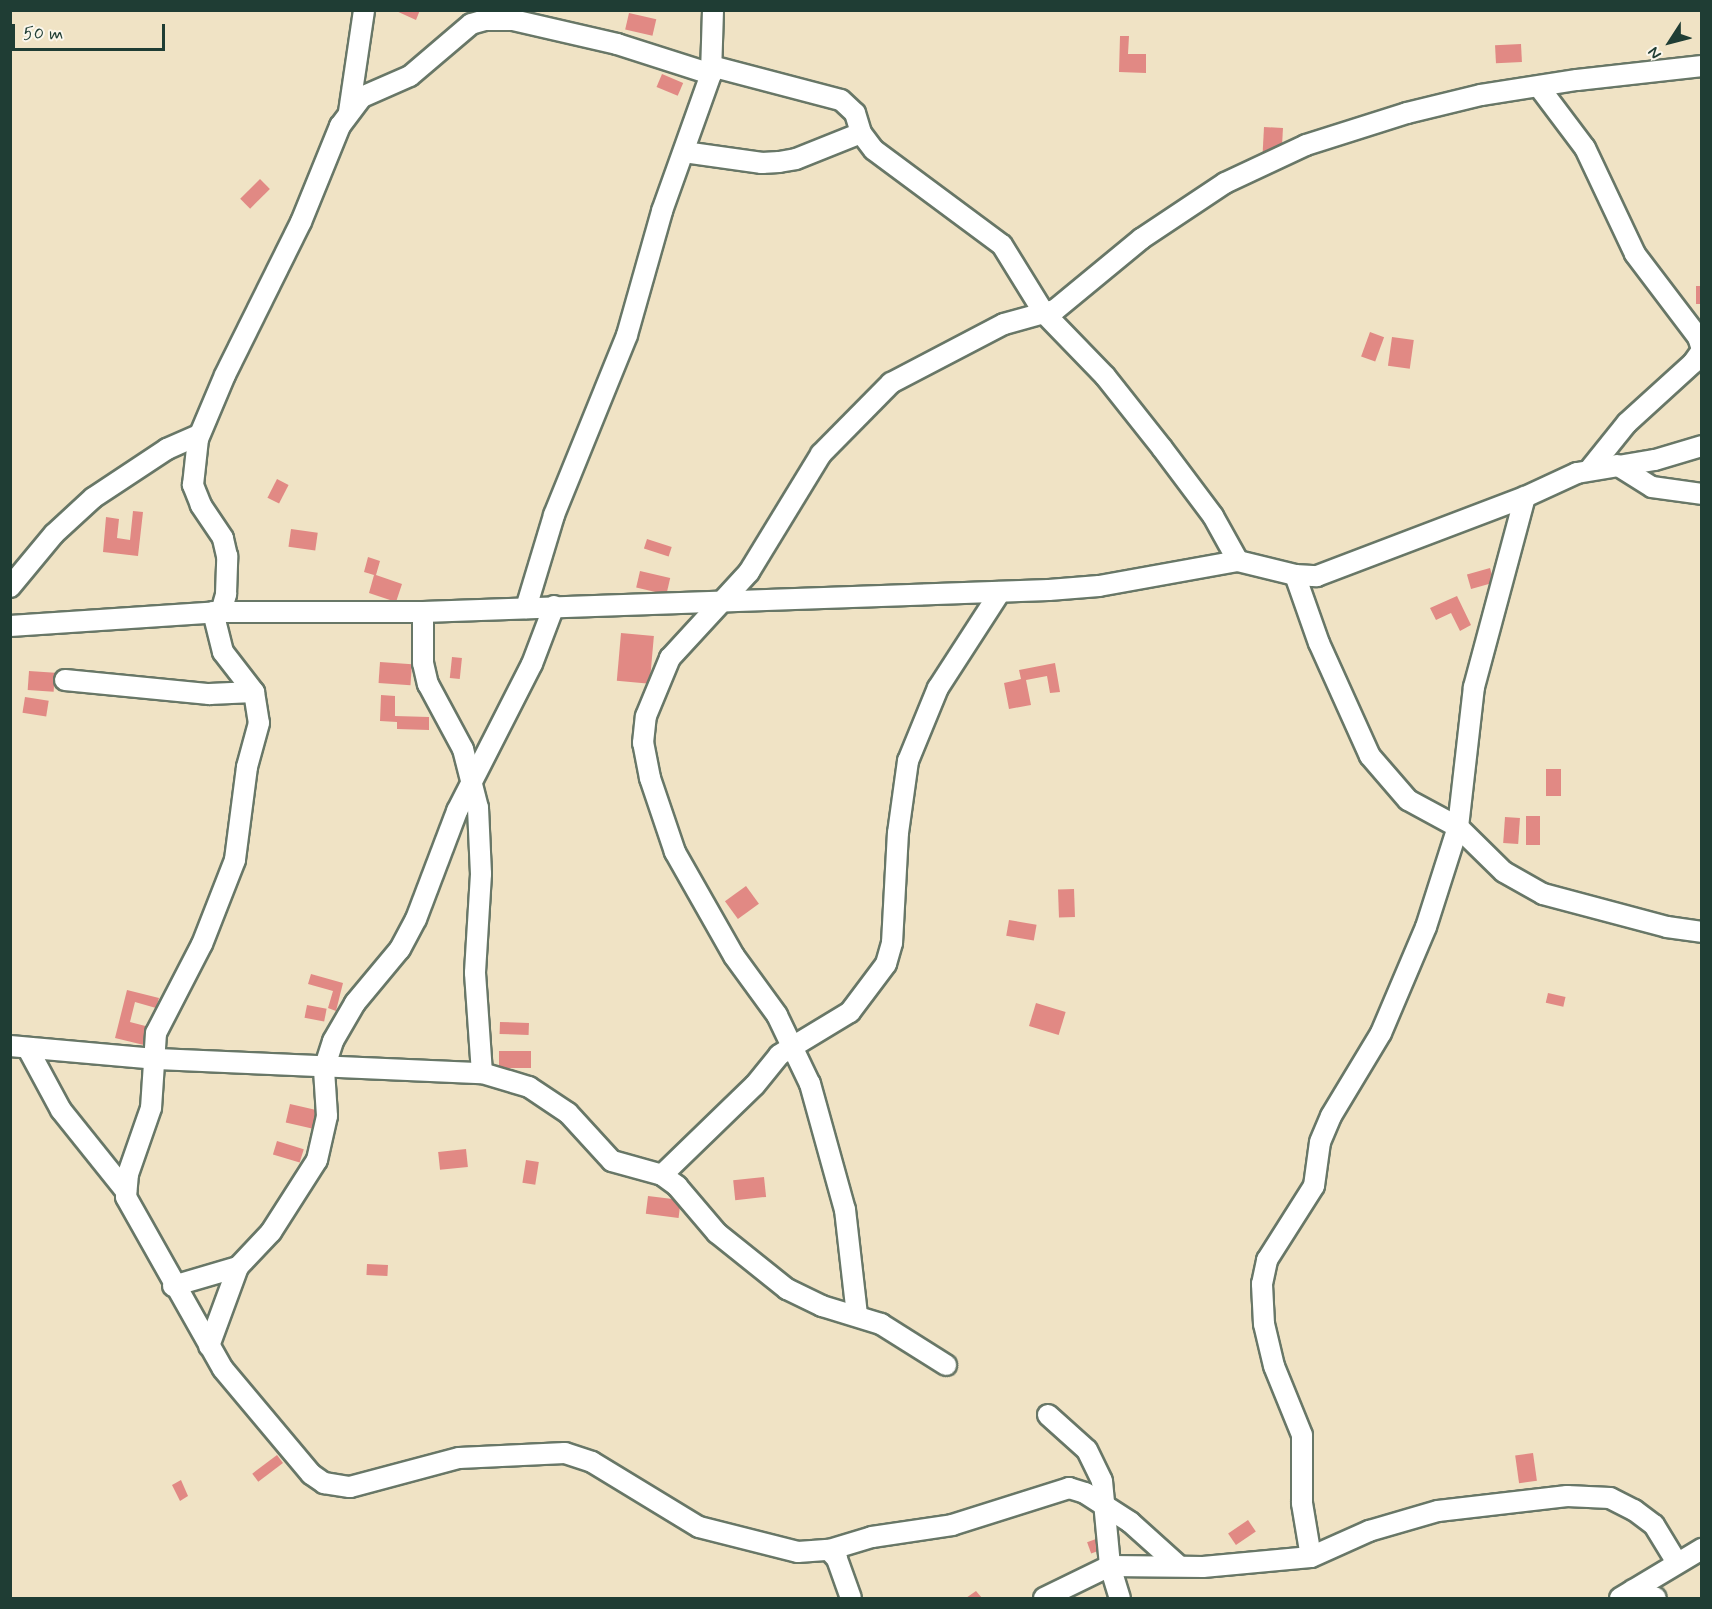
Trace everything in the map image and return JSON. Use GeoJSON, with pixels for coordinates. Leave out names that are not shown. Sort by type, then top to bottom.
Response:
{"type":"FeatureCollection","features":[{"type":"Feature","properties":{"kind":"street"},"geometry":{"type":"LineString","coordinates":[[350,112],[364,10]]}},
{"type":"Feature","properties":{"kind":"street"},"geometry":{"type":"LineString","coordinates":[[526,608],[554,515],[627,335],[662,211],[711,70],[713,10]]}},
{"type":"Feature","properties":{"kind":"street"},"geometry":{"type":"LineString","coordinates":[[126,1191],[128,1174],[152,1108],[159,1024],[202,944],[236,860],[247,767],[259,723],[254,692],[223,652],[217,612],[226,594],[227,556],[223,537],[201,505],[193,485],[200,435],[225,375],[301,222],[339,126],[362,97],[410,76],[471,24],[513,15],[711,70],[841,100],[855,113],[861,133],[892,166],[978,224],[1002,245],[1044,313],[1105,376],[1213,516],[1238,561]]}},
{"type":"Feature","properties":{"kind":"street"},"geometry":{"type":"LineString","coordinates":[[857,1315],[845,1210],[810,1084],[794,1045],[724,940],[675,852],[650,778],[643,743],[646,716],[670,658],[749,572],[821,454],[891,383],[1004,324],[1044,313],[1068,301],[1141,239],[1216,189],[1282,155],[1407,113],[1539,87],[1701,66]]}},
{"type":"Feature","properties":{"kind":"street"},"geometry":{"type":"LineString","coordinates":[[1539,87],[1585,148],[1635,254],[1698,337],[1701,350],[1693,363],[1627,423],[1590,469]]}},
{"type":"Feature","properties":{"kind":"street"},"geometry":{"type":"LineString","coordinates":[[684,152],[762,163],[779,162],[796,159],[861,133]]}},
{"type":"Feature","properties":{"kind":"street"},"geometry":{"type":"LineString","coordinates":[[10,587],[54,534],[93,498],[167,449],[200,435]]}},
{"type":"Feature","properties":{"kind":"street"},"geometry":{"type":"LineString","coordinates":[[10,626],[217,612],[423,612],[1000,592],[1099,586],[1238,561],[1295,575],[1333,573],[1590,469],[1655,460],[1701,446]]}},
{"type":"Feature","properties":{"kind":"street"},"geometry":{"type":"LineString","coordinates":[[1617,465],[1652,487],[1701,494]]}},
{"type":"Feature","properties":{"kind":"street"},"geometry":{"type":"LineString","coordinates":[[1311,1557],[1302,1503],[1302,1435],[1274,1366],[1264,1324],[1262,1284],[1266,1260],[1311,1192],[1320,1143],[1331,1116],[1368,1057],[1402,990],[1458,827],[1473,687],[1525,497]]}},
{"type":"Feature","properties":{"kind":"street"},"geometry":{"type":"LineString","coordinates":[[1295,575],[1319,643],[1370,756],[1408,800],[1458,827],[1504,872],[1543,894],[1667,927],[1701,932]]}},
{"type":"Feature","properties":{"kind":"street"},"geometry":{"type":"LineString","coordinates":[[662,1175],[755,1084],[779,1055],[850,1012],[886,964],[892,944],[898,833],[908,761],[938,688],[1000,592]]}},
{"type":"Feature","properties":{"kind":"street"},"geometry":{"type":"LineString","coordinates":[[209,1346],[238,1267],[271,1232],[317,1160],[327,1116],[324,1068],[342,1023],[400,949],[416,919],[457,811],[474,782],[532,664],[554,606]]}},
{"type":"Feature","properties":{"kind":"street"},"geometry":{"type":"LineString","coordinates":[[423,612],[423,663],[428,684],[463,749],[474,782],[480,833],[476,973],[482,1073]]}},
{"type":"Feature","properties":{"kind":"street"},"geometry":{"type":"LineString","coordinates":[[65,680],[209,694],[254,692]]}},
{"type":"Feature","properties":{"kind":"street"},"geometry":{"type":"LineString","coordinates":[[19,1048],[157,1059],[324,1068],[482,1073],[529,1087],[550,1099],[612,1161],[662,1175],[677,1186],[747,1261],[787,1289],[822,1306],[857,1315],[895,1331],[946,1365]]}},
{"type":"Feature","properties":{"kind":"street"},"geometry":{"type":"LineString","coordinates":[[19,1048],[61,1110],[126,1191],[173,1286],[209,1346],[251,1405],[311,1474],[324,1483],[338,1487],[373,1483],[418,1467],[459,1458],[565,1453],[592,1462],[675,1514],[718,1534],[798,1552],[829,1550],[872,1537],[952,1525],[1062,1489],[1085,1493],[1144,1533],[1179,1566]]}},
{"type":"Feature","properties":{"kind":"street"},"geometry":{"type":"LineString","coordinates":[[173,1286],[238,1267]]}},
{"type":"Feature","properties":{"kind":"street"},"geometry":{"type":"LineString","coordinates":[[1048,1415],[1087,1450],[1102,1481],[1107,1508],[1110,1566],[1120,1599]]}},
{"type":"Feature","properties":{"kind":"street"},"geometry":{"type":"LineString","coordinates":[[1044,1599],[1110,1566],[1179,1566],[1311,1557],[1369,1531],[1438,1511],[1591,1495],[1610,1497],[1654,1525],[1676,1561]]}},
{"type":"Feature","properties":{"kind":"street"},"geometry":{"type":"LineString","coordinates":[[1626,1594],[1676,1561],[1701,1549]]}},
{"type":"Feature","properties":{"kind":"street"},"geometry":{"type":"LineString","coordinates":[[829,1550],[837,1559],[851,1599]]}},
{"type":"Feature","properties":{"kind":"street"},"geometry":{"type":"LineString","coordinates":[[1626,1594],[1656,1599]]}},
{"type":"Feature","properties":{"kind":"building"},"geometry":{"type":"Polygon","coordinates":[[[394,10],[420,10],[416,20],[394,10]]]}},
{"type":"Feature","properties":{"kind":"building"},"geometry":{"type":"Polygon","coordinates":[[[629,13],[656,19],[652,36],[625,30],[629,13]]]}},
{"type":"Feature","properties":{"kind":"building"},"geometry":{"type":"Polygon","coordinates":[[[1120,36],[1129,36],[1128,54],[1146,54],[1146,73],[1119,72],[1120,36]]]}},
{"type":"Feature","properties":{"kind":"building"},"geometry":{"type":"Polygon","coordinates":[[[1521,44],[1522,62],[1496,63],[1495,45],[1521,44]]]}},
{"type":"Feature","properties":{"kind":"building"},"geometry":{"type":"Polygon","coordinates":[[[662,74],[683,83],[678,96],[657,87],[662,74]]]}},
{"type":"Feature","properties":{"kind":"building"},"geometry":{"type":"Polygon","coordinates":[[[1264,127],[1283,128],[1282,154],[1263,153],[1264,127]]]}},
{"type":"Feature","properties":{"kind":"building"},"geometry":{"type":"Polygon","coordinates":[[[260,179],[270,189],[250,209],[240,199],[260,179]]]}},
{"type":"Feature","properties":{"kind":"building"},"geometry":{"type":"Polygon","coordinates":[[[1696,286],[1702,286],[1702,304],[1696,304],[1696,286]]]}},
{"type":"Feature","properties":{"kind":"building"},"geometry":{"type":"Polygon","coordinates":[[[1370,332],[1384,337],[1375,362],[1361,356],[1370,332]]]}},
{"type":"Feature","properties":{"kind":"building"},"geometry":{"type":"Polygon","coordinates":[[[1392,337],[1414,340],[1410,369],[1388,366],[1392,337]]]}},
{"type":"Feature","properties":{"kind":"building"},"geometry":{"type":"Polygon","coordinates":[[[277,479],[289,485],[279,504],[267,498],[277,479]]]}},
{"type":"Feature","properties":{"kind":"building"},"geometry":{"type":"Polygon","coordinates":[[[133,511],[143,512],[138,556],[103,552],[106,517],[119,519],[117,538],[130,540],[133,511]]]}},
{"type":"Feature","properties":{"kind":"building"},"geometry":{"type":"Polygon","coordinates":[[[291,529],[318,533],[315,551],[288,547],[291,529]]]}},
{"type":"Feature","properties":{"kind":"building"},"geometry":{"type":"Polygon","coordinates":[[[647,539],[672,547],[669,557],[644,549],[647,539]]]}},
{"type":"Feature","properties":{"kind":"building"},"geometry":{"type":"Polygon","coordinates":[[[368,557],[380,561],[376,575],[402,584],[396,602],[369,593],[374,575],[364,572],[368,557]]]}},
{"type":"Feature","properties":{"kind":"building"},"geometry":{"type":"Polygon","coordinates":[[[1490,568],[1494,582],[1471,589],[1467,575],[1490,568]]]}},
{"type":"Feature","properties":{"kind":"building"},"geometry":{"type":"Polygon","coordinates":[[[640,571],[670,578],[666,595],[636,588],[640,571]]]}},
{"type":"Feature","properties":{"kind":"building"},"geometry":{"type":"Polygon","coordinates":[[[1457,596],[1471,625],[1460,631],[1451,613],[1436,620],[1430,608],[1457,596]]]}},
{"type":"Feature","properties":{"kind":"building"},"geometry":{"type":"Polygon","coordinates":[[[621,633],[654,636],[650,684],[617,681],[621,633]]]}},
{"type":"Feature","properties":{"kind":"building"},"geometry":{"type":"Polygon","coordinates":[[[452,657],[462,658],[460,679],[450,678],[452,657]]]}},
{"type":"Feature","properties":{"kind":"building"},"geometry":{"type":"Polygon","coordinates":[[[380,662],[412,664],[410,685],[379,683],[380,662]]]}},
{"type":"Feature","properties":{"kind":"building"},"geometry":{"type":"Polygon","coordinates":[[[1055,663],[1060,692],[1050,693],[1047,676],[1026,680],[1031,705],[1009,709],[1004,683],[1021,679],[1019,670],[1055,663]]]}},
{"type":"Feature","properties":{"kind":"building"},"geometry":{"type":"Polygon","coordinates":[[[29,671],[55,673],[54,692],[28,690],[29,671]]]}},
{"type":"Feature","properties":{"kind":"building"},"geometry":{"type":"Polygon","coordinates":[[[381,695],[395,696],[395,716],[429,717],[429,730],[397,729],[397,722],[380,721],[381,695]]]}},
{"type":"Feature","properties":{"kind":"building"},"geometry":{"type":"Polygon","coordinates":[[[25,697],[49,701],[46,717],[22,713],[25,697]]]}},
{"type":"Feature","properties":{"kind":"building"},"geometry":{"type":"Polygon","coordinates":[[[1546,769],[1561,769],[1561,796],[1546,796],[1546,769]]]}},
{"type":"Feature","properties":{"kind":"building"},"geometry":{"type":"Polygon","coordinates":[[[1526,816],[1540,816],[1540,845],[1526,845],[1526,816]]]}},
{"type":"Feature","properties":{"kind":"building"},"geometry":{"type":"Polygon","coordinates":[[[1505,817],[1520,818],[1518,844],[1503,843],[1505,817]]]}},
{"type":"Feature","properties":{"kind":"building"},"geometry":{"type":"Polygon","coordinates":[[[746,886],[759,904],[738,919],[725,901],[746,886]]]}},
{"type":"Feature","properties":{"kind":"building"},"geometry":{"type":"Polygon","coordinates":[[[1074,889],[1075,917],[1059,918],[1058,890],[1074,889]]]}},
{"type":"Feature","properties":{"kind":"building"},"geometry":{"type":"Polygon","coordinates":[[[1009,920],[1037,925],[1034,941],[1006,936],[1009,920]]]}},
{"type":"Feature","properties":{"kind":"building"},"geometry":{"type":"Polygon","coordinates":[[[311,974],[343,983],[336,1011],[328,1008],[333,991],[308,984],[311,974]]]}},
{"type":"Feature","properties":{"kind":"building"},"geometry":{"type":"Polygon","coordinates":[[[127,990],[159,998],[156,1008],[135,1002],[130,1022],[153,1028],[148,1046],[115,1038],[127,990]]]}},
{"type":"Feature","properties":{"kind":"building"},"geometry":{"type":"Polygon","coordinates":[[[1548,993],[1566,997],[1563,1007],[1546,1003],[1548,993]]]}},
{"type":"Feature","properties":{"kind":"building"},"geometry":{"type":"Polygon","coordinates":[[[1036,1003],[1066,1012],[1059,1035],[1029,1026],[1036,1003]]]}},
{"type":"Feature","properties":{"kind":"building"},"geometry":{"type":"Polygon","coordinates":[[[307,1005],[327,1009],[324,1022],[305,1018],[307,1005]]]}},
{"type":"Feature","properties":{"kind":"building"},"geometry":{"type":"Polygon","coordinates":[[[500,1022],[529,1023],[529,1035],[500,1034],[500,1022]]]}},
{"type":"Feature","properties":{"kind":"building"},"geometry":{"type":"Polygon","coordinates":[[[499,1051],[531,1051],[531,1068],[499,1068],[499,1051]]]}},
{"type":"Feature","properties":{"kind":"building"},"geometry":{"type":"Polygon","coordinates":[[[290,1104],[317,1110],[313,1129],[286,1123],[290,1104]]]}},
{"type":"Feature","properties":{"kind":"building"},"geometry":{"type":"Polygon","coordinates":[[[277,1141],[304,1149],[300,1163],[273,1154],[277,1141]]]}},
{"type":"Feature","properties":{"kind":"building"},"geometry":{"type":"Polygon","coordinates":[[[466,1149],[468,1167],[440,1170],[438,1152],[466,1149]]]}},
{"type":"Feature","properties":{"kind":"building"},"geometry":{"type":"Polygon","coordinates":[[[526,1160],[539,1162],[535,1185],[522,1183],[526,1160]]]}},
{"type":"Feature","properties":{"kind":"building"},"geometry":{"type":"Polygon","coordinates":[[[764,1177],[766,1197],[735,1200],[733,1180],[764,1177]]]}},
{"type":"Feature","properties":{"kind":"building"},"geometry":{"type":"Polygon","coordinates":[[[648,1196],[681,1200],[679,1218],[646,1214],[648,1196]]]}},
{"type":"Feature","properties":{"kind":"building"},"geometry":{"type":"Polygon","coordinates":[[[367,1264],[388,1265],[387,1276],[366,1275],[367,1264]]]}},
{"type":"Feature","properties":{"kind":"building"},"geometry":{"type":"Polygon","coordinates":[[[1533,1453],[1537,1481],[1519,1483],[1515,1456],[1533,1453]]]}},
{"type":"Feature","properties":{"kind":"building"},"geometry":{"type":"Polygon","coordinates":[[[277,1455],[283,1463],[258,1482],[252,1474],[277,1455]]]}},
{"type":"Feature","properties":{"kind":"building"},"geometry":{"type":"Polygon","coordinates":[[[181,1480],[188,1496],[180,1501],[172,1485],[181,1480]]]}},
{"type":"Feature","properties":{"kind":"building"},"geometry":{"type":"Polygon","coordinates":[[[1248,1520],[1256,1532],[1236,1545],[1228,1533],[1248,1520]]]}},
{"type":"Feature","properties":{"kind":"building"},"geometry":{"type":"Polygon","coordinates":[[[1104,1536],[1108,1547],[1091,1553],[1087,1542],[1104,1536]]]}},
{"type":"Feature","properties":{"kind":"building"},"geometry":{"type":"Polygon","coordinates":[[[976,1591],[982,1598],[966,1598],[976,1591]]]}}]}
